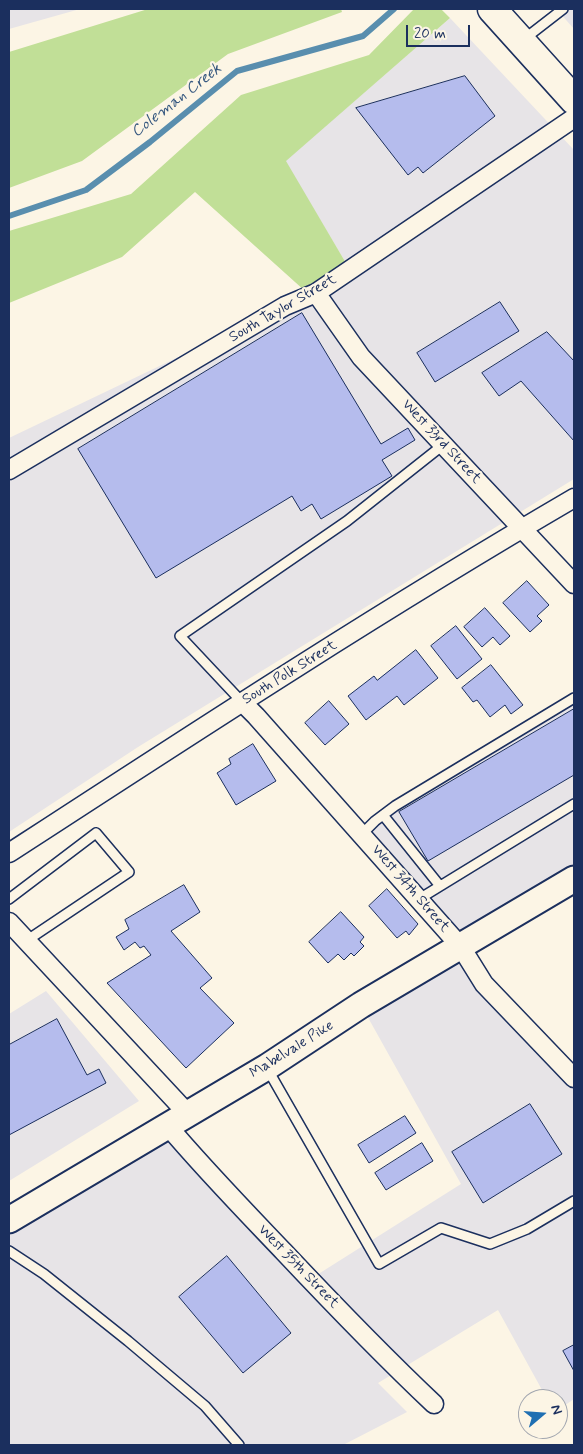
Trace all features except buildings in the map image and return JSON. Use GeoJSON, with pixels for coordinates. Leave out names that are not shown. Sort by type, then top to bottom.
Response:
{"type":"FeatureCollection","features":[{"type":"Feature","properties":{"kind":"main road"},"geometry":{"type":"LineString","coordinates":[[492,9],[574,100]]}},
{"type":"Feature","properties":{"kind":"main road","name":"Mabelvale Pike"},"geometry":{"type":"LineString","coordinates":[[9,1220],[266,1067],[361,1005],[574,879]]}},
{"type":"Feature","properties":{"kind":"street","name":"South Taylor Street"},"geometry":{"type":"LineString","coordinates":[[9,470],[284,306],[316,293],[574,118]]}},
{"type":"Feature","properties":{"kind":"street","name":"West 33rd Street"},"geometry":{"type":"LineString","coordinates":[[316,293],[361,357],[574,584]]}},
{"type":"Feature","properties":{"kind":"street","name":"South Polk Street"},"geometry":{"type":"LineString","coordinates":[[9,853],[242,702],[574,498]]}},
{"type":"Feature","properties":{"kind":"street","name":"West 34th Street"},"geometry":{"type":"LineString","coordinates":[[242,702],[461,947],[484,984],[574,1078]]}},
{"type":"Feature","properties":{"kind":"street","name":"West 35th Street"},"geometry":{"type":"LineString","coordinates":[[9,922],[26,942],[63,978],[177,1119],[202,1166],[378,1351],[434,1404]]}},
{"type":"Feature","properties":{"kind":"lane"},"geometry":{"type":"LineString","coordinates":[[521,42],[563,9]]}},
{"type":"Feature","properties":{"kind":"lane"},"geometry":{"type":"LineString","coordinates":[[242,702],[180,636],[346,521],[443,444]]}},
{"type":"Feature","properties":{"kind":"lane"},"geometry":{"type":"LineString","coordinates":[[362,834],[395,806],[574,698]]}},
{"type":"Feature","properties":{"kind":"lane"},"geometry":{"type":"LineString","coordinates":[[418,899],[574,804]]}},
{"type":"Feature","properties":{"kind":"lane"},"geometry":{"type":"LineString","coordinates":[[383,815],[440,886]]}},
{"type":"Feature","properties":{"kind":"lane"},"geometry":{"type":"LineString","coordinates":[[9,899],[96,833],[129,872],[26,942]]}},
{"type":"Feature","properties":{"kind":"lane"},"geometry":{"type":"LineString","coordinates":[[266,1067],[379,1264],[441,1228],[490,1244],[527,1229],[574,1201]]}},
{"type":"Feature","properties":{"kind":"lane"},"geometry":{"type":"LineString","coordinates":[[9,1251],[44,1274],[205,1406],[239,1445]]}},
{"type":"Feature","properties":{"kind":"shaded area"},"geometry":{"type":"Polygon","coordinates":[[[9,9],[80,9],[9,29],[9,9]]]}},
{"type":"Feature","properties":{"kind":"shaded area"},"geometry":{"type":"Polygon","coordinates":[[[556,9],[574,9],[574,29],[559,12],[556,9]]]}},
{"type":"Feature","properties":{"kind":"shaded area"},"geometry":{"type":"Polygon","coordinates":[[[450,18],[574,150],[574,479],[138,747],[9,832],[9,438],[285,306],[350,270],[285,161],[450,18]]]}},
{"type":"Feature","properties":{"kind":"shaded area"},"geometry":{"type":"Polygon","coordinates":[[[574,698],[574,887],[461,947],[362,834],[395,806],[574,698]]]}},
{"type":"Feature","properties":{"kind":"shaded area"},"geometry":{"type":"Polygon","coordinates":[[[461,947],[574,1077],[574,1399],[568,1403],[568,1389],[541,1389],[498,1310],[378,1383],[407,1412],[343,1445],[9,1445],[9,1220],[167,1125],[312,1278],[461,1184],[361,1005],[461,947]]]}},
{"type":"Feature","properties":{"kind":"shaded area"},"geometry":{"type":"Polygon","coordinates":[[[46,991],[139,1101],[9,1181],[9,1014],[46,991]]]}},
{"type":"Feature","properties":{"kind":"green space"},"geometry":{"type":"Polygon","coordinates":[[[148,9],[341,9],[342,12],[228,54],[82,161],[9,188],[9,52],[148,9]]]}},
{"type":"Feature","properties":{"kind":"green space"},"geometry":{"type":"Polygon","coordinates":[[[414,9],[441,9],[450,18],[286,161],[350,270],[305,291],[195,192],[122,257],[9,303],[9,231],[131,194],[241,95],[369,55],[414,9]]]}},
{"type":"Feature","properties":{"kind":"waterway","name":"Coleman Creek"},"geometry":{"type":"LineString","coordinates":[[9,216],[86,190],[150,142],[237,71],[363,36],[394,9]]}}]}
